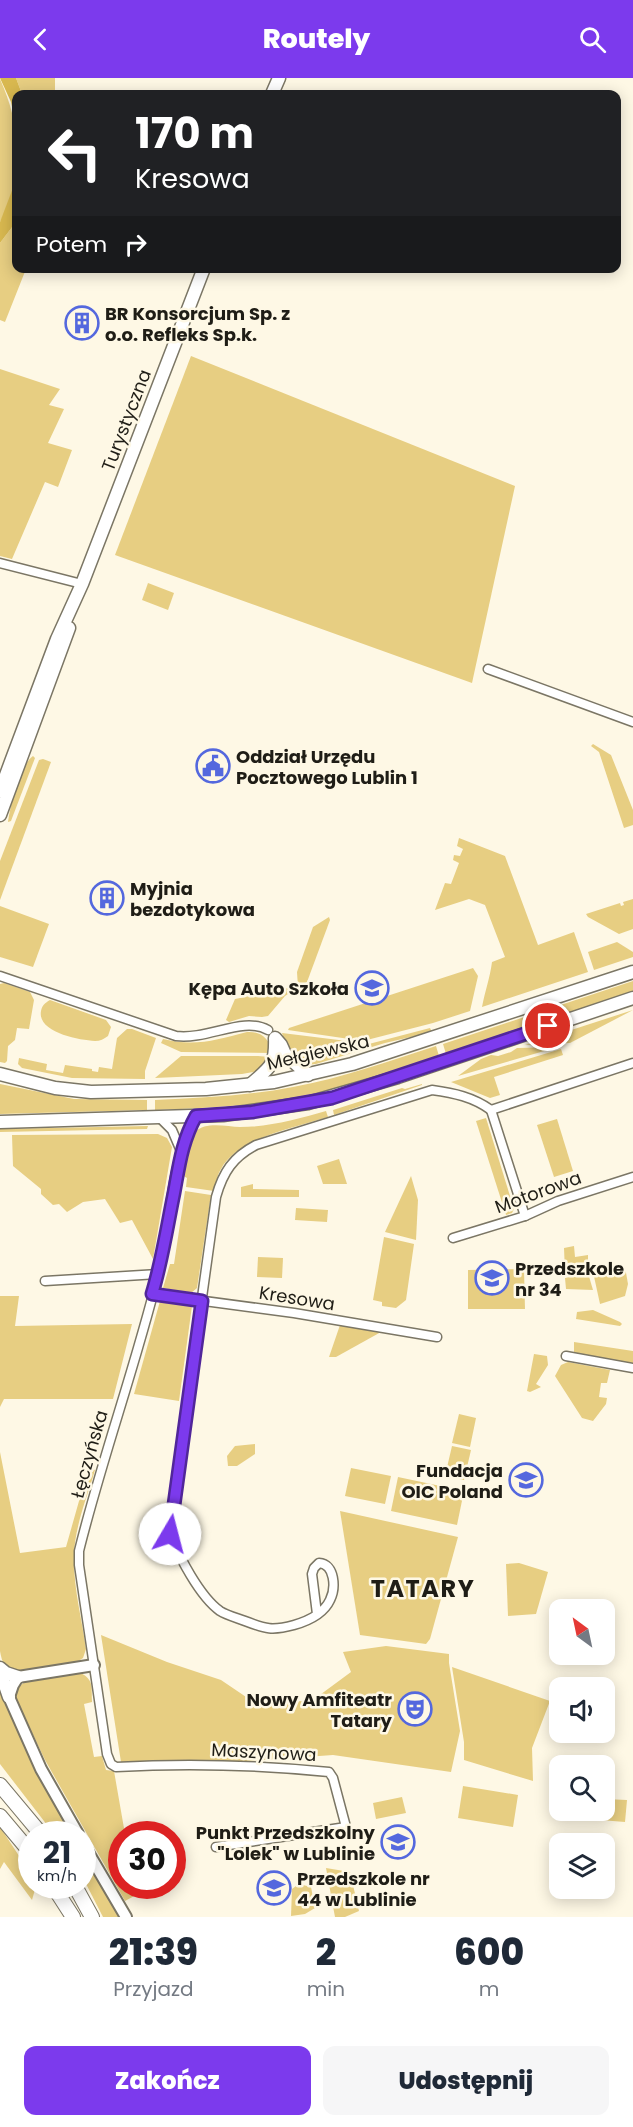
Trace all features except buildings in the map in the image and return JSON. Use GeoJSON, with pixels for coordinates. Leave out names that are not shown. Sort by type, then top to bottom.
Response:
{"type":"FeatureCollection","features":[{"type":"Feature","properties":{"kind":"main road","name":"Turystyczna"},"geometry":{"type":"LineString","coordinates":[[0,791],[57,639],[82,584],[202,273]]}},
{"type":"Feature","properties":{"kind":"main road","name":"Turystyczna"},"geometry":{"type":"LineString","coordinates":[[0,815],[62,651],[82,584]]}},
{"type":"Feature","properties":{"kind":"main road","name":"Mełgiewska"},"geometry":{"type":"LineString","coordinates":[[0,1074],[46,1086],[91,1092],[206,1089],[250,1085],[309,1075],[352,1064],[633,972]]}},
{"type":"Feature","properties":{"kind":"main road"},"geometry":{"type":"LineString","coordinates":[[0,1122],[252,1112],[332,1098],[633,998]]}},
{"type":"Feature","properties":{"kind":"main road"},"geometry":{"type":"LineString","coordinates":[[272,1034],[285,1054],[309,1075]]}},
{"type":"Feature","properties":{"kind":"main road"},"geometry":{"type":"LineString","coordinates":[[250,1085],[271,1066],[274,1060],[272,1034]]}},
{"type":"Feature","properties":{"kind":"main road"},"geometry":{"type":"LineString","coordinates":[[0,1670],[18,1677]]}},
{"type":"Feature","properties":{"kind":"main road"},"geometry":{"type":"LineString","coordinates":[[0,1670],[9,1697]]}},
{"type":"Feature","properties":{"kind":"main road"},"geometry":{"type":"LineString","coordinates":[[0,1773],[14,1800]]}},
{"type":"Feature","properties":{"kind":"main road"},"geometry":{"type":"LineString","coordinates":[[0,1785],[31,1821]]}},
{"type":"Feature","properties":{"kind":"main road"},"geometry":{"type":"LineString","coordinates":[[0,1816],[18,1837]]}},
{"type":"Feature","properties":{"kind":"main road"},"geometry":{"type":"LineString","coordinates":[[61,1899],[73,1917]]}},
{"type":"Feature","properties":{"kind":"main road"},"geometry":{"type":"LineString","coordinates":[[82,1899],[92,1917]]}},
{"type":"Feature","properties":{"kind":"street"},"geometry":{"type":"LineString","coordinates":[[0,563],[82,584]]}},
{"type":"Feature","properties":{"kind":"street"},"geometry":{"type":"LineString","coordinates":[[488,669],[633,723]]}},
{"type":"Feature","properties":{"kind":"street"},"geometry":{"type":"LineString","coordinates":[[0,976],[176,1036],[199,1036],[250,1024],[261,1026],[272,1034]]}},
{"type":"Feature","properties":{"kind":"street"},"geometry":{"type":"LineString","coordinates":[[491,1110],[633,1063]]}},
{"type":"Feature","properties":{"kind":"street"},"geometry":{"type":"LineString","coordinates":[[317,1614],[312,1574],[319,1563],[325,1563],[330,1567],[334,1588],[325,1610],[300,1623],[278,1629],[267,1629],[220,1611],[193,1578],[170,1534],[217,1193],[226,1170],[243,1152],[256,1145],[432,1090],[462,1095],[481,1102],[491,1110],[525,1216]]}},
{"type":"Feature","properties":{"kind":"street","name":"Łęczyńska"},"geometry":{"type":"LineString","coordinates":[[116,1767],[111,1764],[107,1754],[79,1551],[158,1274],[181,1152],[188,1130],[196,1116]]}},
{"type":"Feature","properties":{"kind":"street"},"geometry":{"type":"LineString","coordinates":[[159,1117],[172,1130],[181,1152]]}},
{"type":"Feature","properties":{"kind":"street","name":"Motorowa"},"geometry":{"type":"LineString","coordinates":[[453,1238],[525,1216],[558,1200],[633,1177]]}},
{"type":"Feature","properties":{"kind":"street"},"geometry":{"type":"LineString","coordinates":[[45,1281],[158,1274]]}},
{"type":"Feature","properties":{"kind":"street","name":"Kresowa"},"geometry":{"type":"LineString","coordinates":[[152,1294],[294,1313],[437,1337]]}},
{"type":"Feature","properties":{"kind":"street"},"geometry":{"type":"LineString","coordinates":[[566,1356],[633,1368]]}},
{"type":"Feature","properties":{"kind":"street"},"geometry":{"type":"LineString","coordinates":[[71,1821],[41,1769],[9,1697],[18,1677],[94,1665]]}},
{"type":"Feature","properties":{"kind":"street","name":"Maszynowa"},"geometry":{"type":"LineString","coordinates":[[116,1767],[178,1765],[289,1768],[329,1772],[333,1778],[346,1827],[216,1848]]}},
{"type":"Feature","properties":{"kind":"street"},"geometry":{"type":"LineString","coordinates":[[96,1866],[126,1917]]}},
{"type":"Feature","properties":{"kind":"shaded area"},"geometry":{"type":"Polygon","coordinates":[[[0,78],[16,78],[20,90],[12,90],[12,107],[0,78]]]}},
{"type":"Feature","properties":{"kind":"shaded area"},"geometry":{"type":"Polygon","coordinates":[[[16,78],[55,78],[55,90],[20,90],[16,78]]]}},
{"type":"Feature","properties":{"kind":"shaded area"},"geometry":{"type":"Polygon","coordinates":[[[0,79],[12,114],[12,195],[0,222],[0,79]]]}},
{"type":"Feature","properties":{"kind":"shaded area"},"geometry":{"type":"Polygon","coordinates":[[[12,190],[12,227],[0,243],[0,222],[12,190]]]}},
{"type":"Feature","properties":{"kind":"shaded area"},"geometry":{"type":"Polygon","coordinates":[[[12,227],[12,273],[24,273],[5,322],[0,320],[0,243],[12,227]]]}},
{"type":"Feature","properties":{"kind":"shaded area"},"geometry":{"type":"Polygon","coordinates":[[[191,356],[515,486],[472,683],[115,555],[191,356]]]}},
{"type":"Feature","properties":{"kind":"shaded area"},"geometry":{"type":"Polygon","coordinates":[[[0,369],[60,389],[49,405],[64,409],[48,443],[72,450],[58,487],[45,482],[12,559],[0,556],[0,369]]]}},
{"type":"Feature","properties":{"kind":"shaded area"},"geometry":{"type":"Polygon","coordinates":[[[148,583],[174,593],[168,610],[142,600],[148,583]]]}},
{"type":"Feature","properties":{"kind":"shaded area"},"geometry":{"type":"Polygon","coordinates":[[[593,744],[611,755],[633,810],[633,825],[624,828],[599,752],[591,746],[593,744]]]}},
{"type":"Feature","properties":{"kind":"shaded area"},"geometry":{"type":"Polygon","coordinates":[[[33,756],[35,758],[11,821],[8,822],[13,796],[20,777],[33,756]]]}},
{"type":"Feature","properties":{"kind":"shaded area"},"geometry":{"type":"Polygon","coordinates":[[[39,760],[51,762],[0,900],[0,861],[39,760]]]}},
{"type":"Feature","properties":{"kind":"shaded area"},"geometry":{"type":"Polygon","coordinates":[[[459,838],[505,856],[538,945],[574,932],[588,972],[482,1007],[492,962],[505,957],[485,905],[469,899],[435,910],[445,883],[451,884],[459,863],[453,860],[454,855],[460,856],[463,849],[457,846],[459,838]]]}},
{"type":"Feature","properties":{"kind":"shaded area"},"geometry":{"type":"Polygon","coordinates":[[[633,899],[633,929],[619,934],[586,914],[620,903],[621,906],[624,905],[623,902],[633,899]]]}},
{"type":"Feature","properties":{"kind":"shaded area"},"geometry":{"type":"Polygon","coordinates":[[[0,906],[49,924],[33,967],[0,957],[0,906]]]}},
{"type":"Feature","properties":{"kind":"shaded area"},"geometry":{"type":"Polygon","coordinates":[[[329,917],[330,920],[307,982],[298,987],[297,972],[313,927],[329,917]]]}},
{"type":"Feature","properties":{"kind":"shaded area"},"geometry":{"type":"Polygon","coordinates":[[[617,942],[633,952],[633,957],[594,970],[588,952],[617,942]]]}},
{"type":"Feature","properties":{"kind":"shaded area"},"geometry":{"type":"Polygon","coordinates":[[[473,968],[478,976],[470,1011],[363,1041],[288,1030],[289,1028],[473,968]]]}},
{"type":"Feature","properties":{"kind":"shaded area"},"geometry":{"type":"Polygon","coordinates":[[[633,981],[633,992],[446,1054],[443,1044],[633,981]]]}},
{"type":"Feature","properties":{"kind":"shaded area"},"geometry":{"type":"Polygon","coordinates":[[[4,983],[30,992],[34,1000],[29,1029],[17,1028],[15,1040],[8,1046],[5,1063],[0,1062],[0,984],[4,983]]]}},
{"type":"Feature","properties":{"kind":"shaded area"},"geometry":{"type":"Polygon","coordinates":[[[293,987],[294,990],[285,996],[268,1016],[249,1016],[229,1022],[226,1020],[235,999],[293,987]]]}},
{"type":"Feature","properties":{"kind":"shaded area"},"geometry":{"type":"Polygon","coordinates":[[[50,1000],[106,1020],[111,1027],[108,1036],[95,1041],[60,1034],[45,1024],[41,1018],[42,1007],[50,1000]]]}},
{"type":"Feature","properties":{"kind":"shaded area"},"geometry":{"type":"Polygon","coordinates":[[[633,1010],[570,1043],[525,1045],[633,1010]]]}},
{"type":"Feature","properties":{"kind":"shaded area"},"geometry":{"type":"Polygon","coordinates":[[[430,1028],[432,1032],[385,1043],[316,1064],[306,1065],[291,1057],[323,1056],[430,1028]]]}},
{"type":"Feature","properties":{"kind":"shaded area"},"geometry":{"type":"Polygon","coordinates":[[[127,1029],[156,1038],[145,1071],[145,1079],[72,1078],[22,1068],[18,1064],[19,1058],[47,1064],[46,1070],[63,1073],[65,1065],[98,1072],[99,1067],[112,1069],[117,1038],[127,1029]]]}},
{"type":"Feature","properties":{"kind":"shaded area"},"geometry":{"type":"Polygon","coordinates":[[[247,1032],[257,1033],[264,1037],[272,1053],[181,1052],[161,1043],[163,1039],[195,1042],[247,1032]]]}},
{"type":"Feature","properties":{"kind":"shaded area"},"geometry":{"type":"Polygon","coordinates":[[[282,1033],[355,1042],[328,1051],[288,1052],[282,1033]]]}},
{"type":"Feature","properties":{"kind":"shaded area"},"geometry":{"type":"Polygon","coordinates":[[[436,1046],[439,1056],[316,1094],[256,1104],[155,1110],[155,1100],[241,1095],[293,1087],[347,1074],[436,1046]]]}},
{"type":"Feature","properties":{"kind":"shaded area"},"geometry":{"type":"Polygon","coordinates":[[[558,1047],[458,1076],[481,1059],[491,1055],[498,1056],[517,1048],[558,1047]]]}},
{"type":"Feature","properties":{"kind":"shaded area"},"geometry":{"type":"Polygon","coordinates":[[[561,1049],[563,1055],[494,1077],[500,1095],[490,1098],[451,1082],[561,1049]]]}},
{"type":"Feature","properties":{"kind":"shaded area"},"geometry":{"type":"Polygon","coordinates":[[[181,1056],[270,1057],[258,1071],[242,1074],[155,1078],[181,1056]]]}},
{"type":"Feature","properties":{"kind":"shaded area"},"geometry":{"type":"Polygon","coordinates":[[[0,1084],[74,1099],[147,1100],[147,1110],[0,1114],[0,1084]]]}},
{"type":"Feature","properties":{"kind":"shaded area"},"geometry":{"type":"Polygon","coordinates":[[[422,1085],[334,1115],[333,1110],[422,1085]]]}},
{"type":"Feature","properties":{"kind":"shaded area"},"geometry":{"type":"Polygon","coordinates":[[[326,1111],[328,1117],[269,1135],[240,1149],[221,1169],[214,1191],[186,1187],[187,1178],[182,1175],[185,1152],[191,1136],[200,1129],[217,1125],[262,1126],[326,1111]]]}},
{"type":"Feature","properties":{"kind":"shaded area"},"geometry":{"type":"Polygon","coordinates":[[[486,1118],[514,1209],[512,1213],[506,1215],[476,1121],[486,1118]]]}},
{"type":"Feature","properties":{"kind":"shaded area"},"geometry":{"type":"Polygon","coordinates":[[[557,1119],[573,1171],[554,1177],[537,1125],[557,1119]]]}},
{"type":"Feature","properties":{"kind":"shaded area"},"geometry":{"type":"Polygon","coordinates":[[[148,1126],[147,1129],[0,1132],[0,1129],[148,1126]]]}},
{"type":"Feature","properties":{"kind":"shaded area"},"geometry":{"type":"Polygon","coordinates":[[[158,1134],[167,1138],[172,1147],[153,1259],[132,1220],[120,1223],[105,1199],[83,1202],[67,1212],[59,1204],[53,1205],[41,1194],[41,1189],[13,1166],[12,1135],[158,1134]]]}},
{"type":"Feature","properties":{"kind":"shaded area"},"geometry":{"type":"Polygon","coordinates":[[[339,1159],[347,1184],[323,1184],[317,1166],[339,1159]]]}},
{"type":"Feature","properties":{"kind":"shaded area"},"geometry":{"type":"Polygon","coordinates":[[[411,1176],[418,1200],[416,1240],[385,1232],[411,1176]]]}},
{"type":"Feature","properties":{"kind":"shaded area"},"geometry":{"type":"Polygon","coordinates":[[[253,1184],[253,1189],[299,1190],[299,1197],[241,1197],[241,1187],[253,1184]]]}},
{"type":"Feature","properties":{"kind":"shaded area"},"geometry":{"type":"Polygon","coordinates":[[[185,1191],[211,1195],[197,1288],[191,1293],[163,1288],[170,1264],[174,1264],[185,1191]]]}},
{"type":"Feature","properties":{"kind":"shaded area"},"geometry":{"type":"Polygon","coordinates":[[[296,1208],[328,1210],[327,1222],[295,1220],[296,1208]]]}},
{"type":"Feature","properties":{"kind":"shaded area"},"geometry":{"type":"Polygon","coordinates":[[[384,1237],[414,1244],[406,1300],[396,1308],[382,1306],[382,1302],[373,1300],[384,1237]]]}},
{"type":"Feature","properties":{"kind":"shaded area"},"geometry":{"type":"Polygon","coordinates":[[[574,1246],[575,1257],[588,1255],[588,1269],[565,1272],[564,1248],[574,1246]]]}},
{"type":"Feature","properties":{"kind":"shaded area"},"geometry":{"type":"Polygon","coordinates":[[[258,1257],[283,1258],[282,1278],[257,1277],[258,1257]]]}},
{"type":"Feature","properties":{"kind":"shaded area"},"geometry":{"type":"Polygon","coordinates":[[[625,1267],[628,1284],[625,1296],[600,1304],[593,1272],[625,1267]]]}},
{"type":"Feature","properties":{"kind":"shaded area"},"geometry":{"type":"Polygon","coordinates":[[[524,1269],[525,1309],[468,1309],[468,1270],[524,1269]]]}},
{"type":"Feature","properties":{"kind":"shaded area"},"geometry":{"type":"Polygon","coordinates":[[[588,1273],[593,1290],[566,1289],[565,1278],[588,1273]]]}},
{"type":"Feature","properties":{"kind":"shaded area"},"geometry":{"type":"Polygon","coordinates":[[[0,1296],[19,1296],[15,1326],[132,1324],[113,1399],[4,1399],[0,1407],[0,1296]]]}},
{"type":"Feature","properties":{"kind":"shaded area"},"geometry":{"type":"Polygon","coordinates":[[[160,1301],[192,1306],[179,1401],[134,1394],[160,1301]]]}},
{"type":"Feature","properties":{"kind":"shaded area"},"geometry":{"type":"Polygon","coordinates":[[[593,1310],[622,1324],[620,1326],[576,1319],[577,1312],[593,1310]]]}},
{"type":"Feature","properties":{"kind":"shaded area"},"geometry":{"type":"Polygon","coordinates":[[[340,1325],[381,1332],[336,1357],[329,1357],[340,1325]]]}},
{"type":"Feature","properties":{"kind":"shaded area"},"geometry":{"type":"Polygon","coordinates":[[[574,1342],[633,1351],[633,1365],[574,1353],[574,1342]]]}},
{"type":"Feature","properties":{"kind":"shaded area"},"geometry":{"type":"Polygon","coordinates":[[[534,1354],[547,1356],[548,1365],[536,1384],[541,1387],[530,1392],[527,1391],[534,1354]]]}},
{"type":"Feature","properties":{"kind":"shaded area"},"geometry":{"type":"Polygon","coordinates":[[[568,1362],[610,1370],[607,1383],[601,1383],[599,1397],[607,1398],[606,1404],[593,1421],[582,1418],[555,1376],[561,1365],[568,1362]]]}},
{"type":"Feature","properties":{"kind":"shaded area"},"geometry":{"type":"Polygon","coordinates":[[[459,1414],[476,1418],[470,1447],[452,1443],[459,1414]]]}},
{"type":"Feature","properties":{"kind":"shaded area"},"geometry":{"type":"Polygon","coordinates":[[[255,1444],[255,1454],[237,1466],[228,1466],[227,1456],[235,1446],[255,1444]]]}},
{"type":"Feature","properties":{"kind":"shaded area"},"geometry":{"type":"Polygon","coordinates":[[[452,1446],[471,1450],[464,1480],[445,1476],[452,1446]]]}},
{"type":"Feature","properties":{"kind":"shaded area"},"geometry":{"type":"Polygon","coordinates":[[[0,1452],[20,1553],[66,1547],[79,1501],[92,1469],[95,1470],[78,1526],[74,1549],[75,1583],[86,1649],[83,1658],[77,1662],[39,1670],[19,1671],[11,1669],[2,1661],[0,1651],[0,1452]]]}},
{"type":"Feature","properties":{"kind":"shaded area"},"geometry":{"type":"Polygon","coordinates":[[[351,1468],[391,1476],[385,1504],[345,1496],[351,1468]]]}},
{"type":"Feature","properties":{"kind":"shaded area"},"geometry":{"type":"Polygon","coordinates":[[[398,1477],[464,1491],[457,1525],[391,1511],[398,1477]]]}},
{"type":"Feature","properties":{"kind":"shaded area"},"geometry":{"type":"Polygon","coordinates":[[[340,1511],[458,1537],[430,1639],[426,1644],[360,1635],[340,1511]]]}},
{"type":"Feature","properties":{"kind":"shaded area"},"geometry":{"type":"Polygon","coordinates":[[[519,1563],[548,1572],[536,1614],[508,1616],[506,1564],[519,1563]]]}},
{"type":"Feature","properties":{"kind":"shaded area"},"geometry":{"type":"Polygon","coordinates":[[[101,1635],[167,1662],[221,1680],[255,1703],[268,1704],[313,1700],[351,1672],[343,1652],[386,1646],[449,1654],[460,1731],[451,1772],[333,1755],[237,1762],[175,1760],[121,1762],[101,1635]]]}},
{"type":"Feature","properties":{"kind":"shaded area"},"geometry":{"type":"Polygon","coordinates":[[[452,1667],[549,1701],[532,1748],[533,1781],[464,1760],[464,1742],[452,1667]]]}},
{"type":"Feature","properties":{"kind":"shaded area"},"geometry":{"type":"Polygon","coordinates":[[[79,1672],[90,1681],[92,1702],[84,1704],[94,1757],[102,1756],[106,1770],[114,1771],[123,1821],[108,1821],[108,1871],[96,1850],[96,1821],[80,1821],[45,1760],[16,1699],[16,1689],[26,1681],[79,1672]]]}},
{"type":"Feature","properties":{"kind":"shaded area"},"geometry":{"type":"Polygon","coordinates":[[[0,1689],[24,1745],[65,1821],[44,1821],[0,1764],[0,1689]]]}},
{"type":"Feature","properties":{"kind":"shaded area"},"geometry":{"type":"Polygon","coordinates":[[[463,1786],[518,1795],[513,1827],[458,1818],[463,1786]]]}},
{"type":"Feature","properties":{"kind":"shaded area"},"geometry":{"type":"Polygon","coordinates":[[[402,1797],[406,1813],[376,1819],[373,1803],[402,1797]]]}},
{"type":"Feature","properties":{"kind":"shaded area"},"geometry":{"type":"Polygon","coordinates":[[[615,1799],[627,1800],[625,1822],[613,1821],[615,1821],[615,1799]]]}},
{"type":"Feature","properties":{"kind":"shaded area"},"geometry":{"type":"Polygon","coordinates":[[[0,1827],[18,1854],[18,1881],[4,1862],[0,1869],[0,1827]]]}},
{"type":"Feature","properties":{"kind":"shaded area"},"geometry":{"type":"Polygon","coordinates":[[[326,1868],[350,1872],[359,1911],[345,1917],[335,1917],[326,1868]]]}},
{"type":"Feature","properties":{"kind":"shaded area"},"geometry":{"type":"Polygon","coordinates":[[[96,1877],[120,1917],[103,1917],[94,1899],[96,1899],[96,1877]]]}},
{"type":"Feature","properties":{"kind":"shaded area"},"geometry":{"type":"Polygon","coordinates":[[[303,1885],[311,1887],[315,1908],[305,1914],[291,1916],[292,1889],[303,1885]]]}},
{"type":"Feature","properties":{"kind":"place","name":"BR Konsorcjum Sp. z o.o. Refleks Sp.k."},"geometry":{"type":"Point","coordinates":[82,323]}},
{"type":"Feature","properties":{"kind":"place","name":"Oddział Urzędu Pocztowego Lublin 1"},"geometry":{"type":"Point","coordinates":[213,766]}},
{"type":"Feature","properties":{"kind":"place","name":"Myjnia bezdotykowa"},"geometry":{"type":"Point","coordinates":[107,898]}},
{"type":"Feature","properties":{"kind":"place","name":"Kępa Auto Szkoła"},"geometry":{"type":"Point","coordinates":[372,988]}},
{"type":"Feature","properties":{"kind":"place","name":"Przedszkole nr 34"},"geometry":{"type":"Point","coordinates":[492,1278]}},
{"type":"Feature","properties":{"kind":"place","name":"Fundacja OIC Poland"},"geometry":{"type":"Point","coordinates":[526,1480]}},
{"type":"Feature","properties":{"kind":"place","name":"Nowy Amfiteatr Tatary"},"geometry":{"type":"Point","coordinates":[415,1709]}},
{"type":"Feature","properties":{"kind":"place","name":"Punkt Przedszkolny \"Lolek\" w Lublinie"},"geometry":{"type":"Point","coordinates":[398,1842]}},
{"type":"Feature","properties":{"kind":"place","name":"Przedszkole nr 44 w Lublinie"},"geometry":{"type":"Point","coordinates":[274,1888]}},
{"type":"Feature","properties":{"kind":"district","name":"TATARY"},"geometry":{"type":"Point","coordinates":[423,1588]}},
{"type":"Feature","properties":{"kind":"route"},"geometry":{"type":"LineString","coordinates":[[170,1534],[202,1301],[152,1294],[158,1274],[181,1152],[188,1130],[196,1116],[252,1112],[332,1098],[548,1026]]}}]}
